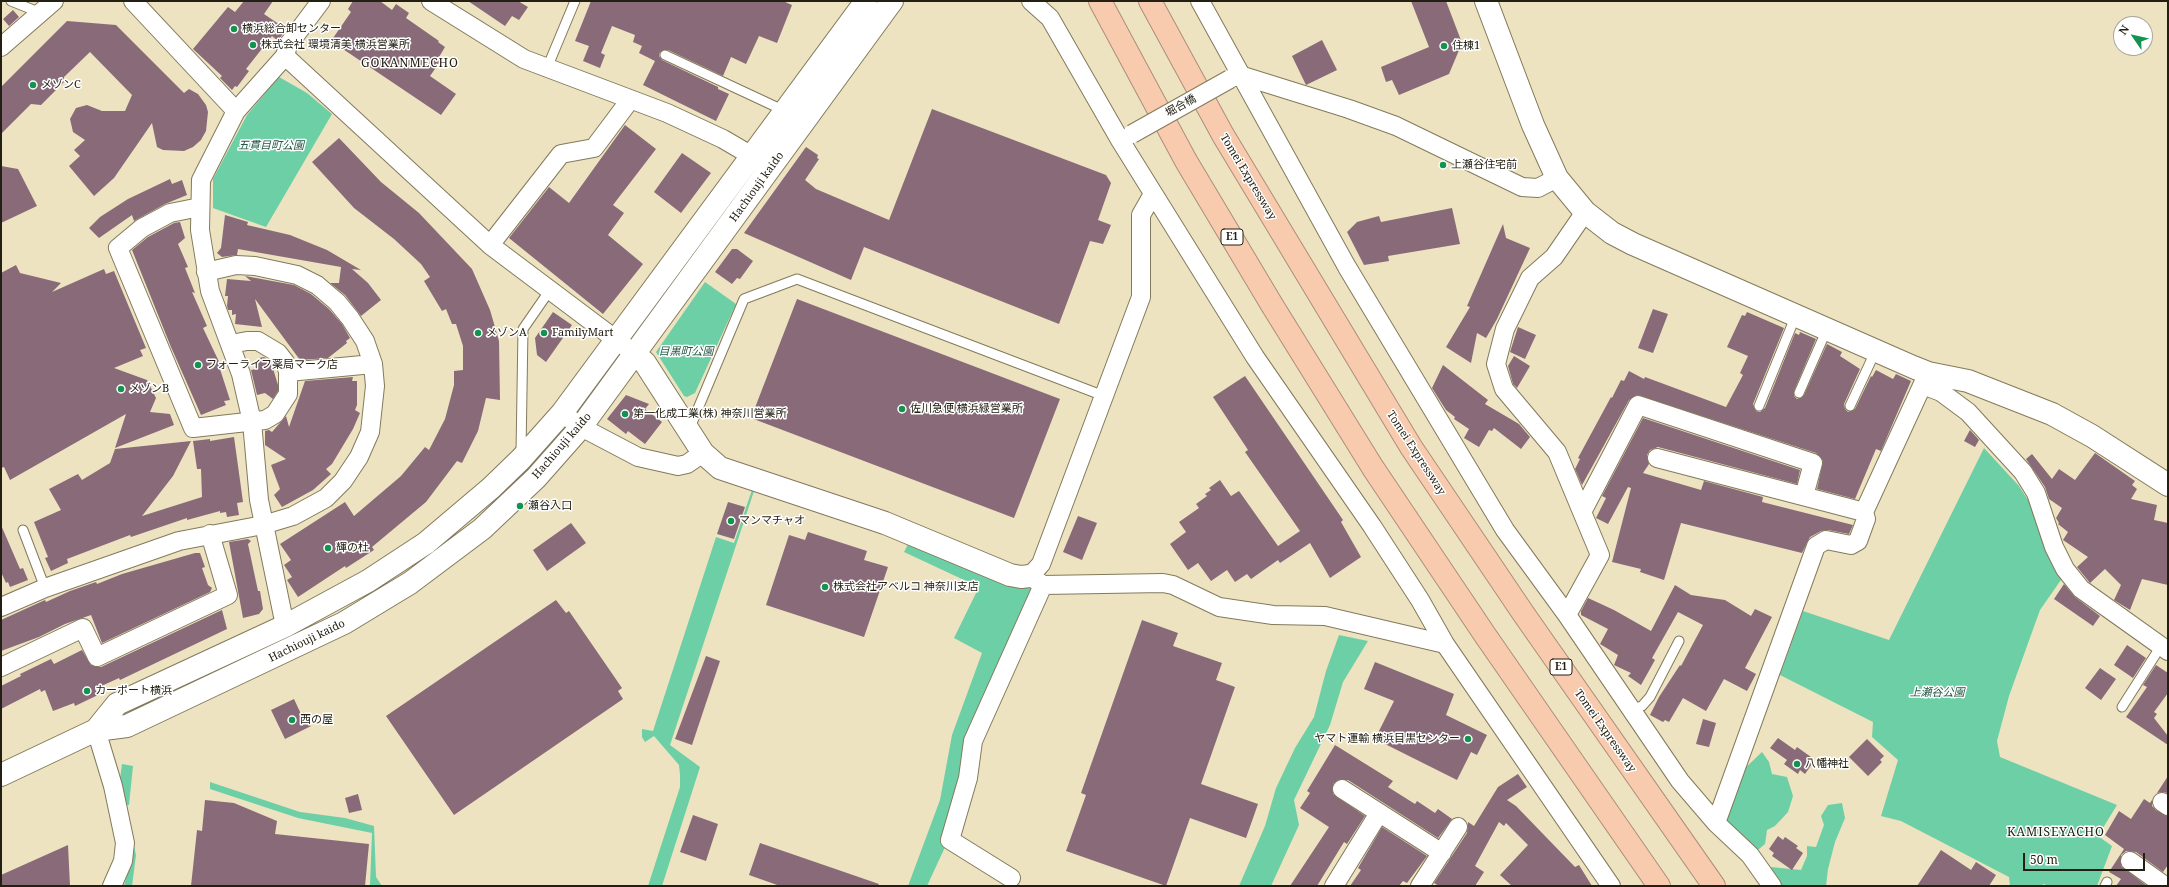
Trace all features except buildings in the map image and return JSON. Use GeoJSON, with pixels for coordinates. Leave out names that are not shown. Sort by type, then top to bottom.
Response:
{"type":"FeatureCollection","features":[{"type":"Feature","properties":{"kind":"highway","name":"E1"},"geometry":{"type":"LineString","coordinates":[[1100,1],[1186,161],[1272,305],[1373,468],[1485,635],[1659,886]]}},
{"type":"Feature","properties":{"kind":"highway","name":"Tomei Expressway"},"geometry":{"type":"LineString","coordinates":[[1150,1],[1223,135],[1411,447],[1523,613],[1714,886]]}},
{"type":"Feature","properties":{"kind":"street"},"geometry":{"type":"LineString","coordinates":[[133,1],[220,91],[236,111]]}},
{"type":"Feature","properties":{"kind":"street"},"geometry":{"type":"LineString","coordinates":[[285,626],[263,525],[252,422],[241,374],[210,291],[206,272],[200,230],[201,180],[236,111],[285,56],[288,45],[321,1]]}},
{"type":"Feature","properties":{"kind":"street"},"geometry":{"type":"LineString","coordinates":[[431,1],[524,59],[667,113],[723,139],[752,156]]}},
{"type":"Feature","properties":{"kind":"street","name":"Hachiouji kaido"},"geometry":{"type":"LineString","coordinates":[[96,730],[117,704],[285,626],[368,581],[426,543],[491,488],[521,459],[562,413],[866,1]]}},
{"type":"Feature","properties":{"kind":"street","name":"Hachiouji kaido"},"geometry":{"type":"LineString","coordinates":[[1,775],[96,730],[127,726],[296,647],[382,601],[444,559],[482,530],[536,478],[581,427],[892,1]]}},
{"type":"Feature","properties":{"kind":"street"},"geometry":{"type":"LineString","coordinates":[[1031,1],[1050,18],[1126,137],[1153,194],[1255,357],[1372,526],[1420,600],[1445,644],[1611,886]]}},
{"type":"Feature","properties":{"kind":"street"},"geometry":{"type":"LineString","coordinates":[[1200,1],[1235,77],[1505,530],[1567,615],[1680,781],[1716,823],[1750,855],[1772,886]]}},
{"type":"Feature","properties":{"kind":"street"},"geometry":{"type":"LineString","coordinates":[[1486,1],[1533,125],[1557,178],[1585,212],[1612,233],[1633,244],[1876,350],[1926,379],[1968,412],[2023,472],[2036,493],[2054,547],[2065,569],[2081,589],[2164,648]]}},
{"type":"Feature","properties":{"kind":"street"},"geometry":{"type":"LineString","coordinates":[[1,47],[47,7]]}},
{"type":"Feature","properties":{"kind":"street"},"geometry":{"type":"LineString","coordinates":[[285,56],[490,245],[645,363],[704,453],[720,468],[885,523],[1010,575],[1036,580],[1163,583],[1173,585],[1219,607],[1273,615],[1325,616],[1445,644]]}},
{"type":"Feature","properties":{"kind":"street"},"geometry":{"type":"LineString","coordinates":[[1235,77],[1349,109],[1396,126],[1522,187],[1538,188],[1557,178]]}},
{"type":"Feature","properties":{"kind":"street","name":"堀合橋"},"geometry":{"type":"LineString","coordinates":[[1126,137],[1235,77]]}},
{"type":"Feature","properties":{"kind":"street"},"geometry":{"type":"LineString","coordinates":[[490,245],[561,154],[594,148],[630,100]]}},
{"type":"Feature","properties":{"kind":"street"},"geometry":{"type":"LineString","coordinates":[[1011,878],[950,840],[968,778],[973,741],[1036,580],[1141,297],[1141,215],[1153,194]]}},
{"type":"Feature","properties":{"kind":"street"},"geometry":{"type":"LineString","coordinates":[[200,207],[170,213],[142,228],[118,248],[193,428],[265,420],[275,414],[283,405],[288,394],[288,372],[285,362],[278,353],[258,341],[247,340],[231,344]]}},
{"type":"Feature","properties":{"kind":"street"},"geometry":{"type":"LineString","coordinates":[[1567,615],[1600,555],[1557,452],[1504,390],[1496,364],[1505,329],[1530,278],[1554,257],[1585,212]]}},
{"type":"Feature","properties":{"kind":"street"},"geometry":{"type":"LineString","coordinates":[[1,607],[45,588],[179,541],[263,525],[293,516],[326,498],[343,481],[359,456],[370,432],[375,386],[373,364],[365,341],[350,318],[336,302],[317,285],[297,275],[255,266],[236,265],[206,272]]}},
{"type":"Feature","properties":{"kind":"street"},"geometry":{"type":"LineString","coordinates":[[288,372],[373,364]]}},
{"type":"Feature","properties":{"kind":"street"},"geometry":{"type":"LineString","coordinates":[[1926,379],[1968,381],[2052,414],[2092,436],[2168,485]]}},
{"type":"Feature","properties":{"kind":"street"},"geometry":{"type":"LineString","coordinates":[[1716,823],[1816,546],[1826,540],[1851,545],[1858,541],[1866,519],[1864,512],[1926,379]]}},
{"type":"Feature","properties":{"kind":"street"},"geometry":{"type":"LineString","coordinates":[[1582,512],[1638,405],[1813,463],[1804,496]]}},
{"type":"Feature","properties":{"kind":"street"},"geometry":{"type":"LineString","coordinates":[[562,413],[581,427],[638,457],[678,466],[687,464],[704,453]]}},
{"type":"Feature","properties":{"kind":"street"},"geometry":{"type":"LineString","coordinates":[[1657,458],[1864,512]]}},
{"type":"Feature","properties":{"kind":"street"},"geometry":{"type":"LineString","coordinates":[[1,667],[83,628],[97,657],[228,595],[210,534]]}},
{"type":"Feature","properties":{"kind":"street"},"geometry":{"type":"LineString","coordinates":[[96,730],[113,786],[125,843],[123,861],[112,886]]}},
{"type":"Feature","properties":{"kind":"street"},"geometry":{"type":"LineString","coordinates":[[1342,789],[1442,853]]}},
{"type":"Feature","properties":{"kind":"street"},"geometry":{"type":"LineString","coordinates":[[1334,886],[1379,813]]}},
{"type":"Feature","properties":{"kind":"street"},"geometry":{"type":"LineString","coordinates":[[1420,886],[1458,827]]}},
{"type":"Feature","properties":{"kind":"street"},"geometry":{"type":"LineString","coordinates":[[2130,861],[2164,886]]}},
{"type":"Feature","properties":{"kind":"lane"},"geometry":{"type":"LineString","coordinates":[[11,1],[47,7]]}},
{"type":"Feature","properties":{"kind":"lane"},"geometry":{"type":"LineString","coordinates":[[547,68],[575,1]]}},
{"type":"Feature","properties":{"kind":"lane"},"geometry":{"type":"LineString","coordinates":[[666,55],[785,111]]}},
{"type":"Feature","properties":{"kind":"lane"},"geometry":{"type":"LineString","coordinates":[[689,431],[744,299],[797,279],[1104,396]]}},
{"type":"Feature","properties":{"kind":"lane"},"geometry":{"type":"LineString","coordinates":[[521,459],[523,329],[550,290]]}},
{"type":"Feature","properties":{"kind":"lane"},"geometry":{"type":"LineString","coordinates":[[1759,406],[1796,315]]}},
{"type":"Feature","properties":{"kind":"lane"},"geometry":{"type":"LineString","coordinates":[[1799,393],[1826,329]]}},
{"type":"Feature","properties":{"kind":"lane"},"geometry":{"type":"LineString","coordinates":[[1850,406],[1876,350]]}},
{"type":"Feature","properties":{"kind":"lane"},"geometry":{"type":"LineString","coordinates":[[23,530],[45,588]]}},
{"type":"Feature","properties":{"kind":"lane"},"geometry":{"type":"LineString","coordinates":[[1632,709],[1642,706],[1650,697],[1679,642]]}},
{"type":"Feature","properties":{"kind":"lane"},"geometry":{"type":"LineString","coordinates":[[2122,707],[2164,648]]}},
{"type":"Feature","properties":{"kind":"green space","name":"五貫目町公園"},"geometry":{"type":"Polygon","coordinates":[[[279,77],[307,93],[332,114],[266,227],[213,208],[213,179],[247,115],[279,77]]]}},
{"type":"Feature","properties":{"kind":"green space","name":"目黒町公園"},"geometry":{"type":"Polygon","coordinates":[[[705,282],[736,304],[695,393],[687,397],[684,396],[656,352],[705,282]]]}},
{"type":"Feature","properties":{"kind":"green space","name":"上瀬谷公園"},"geometry":{"type":"Polygon","coordinates":[[[1984,448],[2019,486],[2035,511],[2063,577],[2040,610],[2009,696],[1997,741],[2000,757],[2117,805],[2098,836],[2112,846],[2097,886],[2050,886],[2043,884],[2042,886],[2010,886],[2009,877],[1901,821],[1881,816],[1898,760],[1872,737],[1873,722],[1780,675],[1803,611],[1889,640],[1984,448]]]}},
{"type":"Feature","properties":{"kind":"green space"},"geometry":{"type":"Polygon","coordinates":[[[752,490],[754,491],[670,745],[700,767],[662,886],[648,886],[680,787],[680,775],[679,765],[654,736],[645,742],[642,737],[642,729],[653,731],[716,537],[734,543],[752,490]]]}},
{"type":"Feature","properties":{"kind":"green space"},"geometry":{"type":"Polygon","coordinates":[[[910,540],[1001,581],[1033,589],[940,841],[946,845],[927,886],[908,886],[940,800],[952,735],[982,653],[954,638],[979,587],[904,552],[910,540]]]}},
{"type":"Feature","properties":{"kind":"green space"},"geometry":{"type":"Polygon","coordinates":[[[1339,635],[1368,641],[1343,682],[1330,725],[1294,800],[1299,825],[1271,886],[1239,886],[1265,826],[1276,788],[1295,748],[1314,717],[1326,671],[1339,635]]]}},
{"type":"Feature","properties":{"kind":"green space"},"geometry":{"type":"Polygon","coordinates":[[[1762,752],[1769,762],[1772,774],[1787,777],[1793,796],[1788,812],[1775,826],[1767,830],[1765,844],[1746,860],[1722,819],[1742,771],[1762,752]]]}},
{"type":"Feature","properties":{"kind":"green space"},"geometry":{"type":"Polygon","coordinates":[[[122,764],[133,766],[129,805],[124,805],[120,779],[122,764]]]}},
{"type":"Feature","properties":{"kind":"green space"},"geometry":{"type":"Polygon","coordinates":[[[210,782],[300,812],[345,818],[374,826],[376,877],[382,886],[370,886],[372,833],[298,818],[210,789],[210,782]]]}},
{"type":"Feature","properties":{"kind":"green space"},"geometry":{"type":"Polygon","coordinates":[[[1842,803],[1845,818],[1835,842],[1828,869],[1826,886],[1773,886],[1775,883],[1771,867],[1801,870],[1807,856],[1807,846],[1816,847],[1824,825],[1821,816],[1828,805],[1842,803]]]}},
{"type":"Feature","properties":{"kind":"green space"},"geometry":{"type":"Polygon","coordinates":[[[133,841],[136,855],[132,886],[124,886],[131,860],[133,841]]]}},
{"type":"Feature","properties":{"kind":"place","name":"横浜総合卸センター"},"geometry":{"type":"Point","coordinates":[234,29]}},
{"type":"Feature","properties":{"kind":"place","name":"株式会社 環境清美 横浜営業所"},"geometry":{"type":"Point","coordinates":[253,45]}},
{"type":"Feature","properties":{"kind":"place","name":"住棟1"},"geometry":{"type":"Point","coordinates":[1444,46]}},
{"type":"Feature","properties":{"kind":"place","name":"メゾンC"},"geometry":{"type":"Point","coordinates":[33,85]}},
{"type":"Feature","properties":{"kind":"place","name":"上瀬谷住宅前"},"geometry":{"type":"Point","coordinates":[1443,165]}},
{"type":"Feature","properties":{"kind":"place","name":"メゾンA"},"geometry":{"type":"Point","coordinates":[478,333]}},
{"type":"Feature","properties":{"kind":"place","name":"FamilyMart"},"geometry":{"type":"Point","coordinates":[544,333]}},
{"type":"Feature","properties":{"kind":"place","name":"フォーライフ薬局マーク店"},"geometry":{"type":"Point","coordinates":[198,365]}},
{"type":"Feature","properties":{"kind":"place","name":"メゾンB"},"geometry":{"type":"Point","coordinates":[121,389]}},
{"type":"Feature","properties":{"kind":"place","name":"佐川急便 横浜緑営業所"},"geometry":{"type":"Point","coordinates":[902,409]}},
{"type":"Feature","properties":{"kind":"place","name":"第一化成工業(株) 神奈川営業所"},"geometry":{"type":"Point","coordinates":[625,414]}},
{"type":"Feature","properties":{"kind":"place","name":"瀬谷入口"},"geometry":{"type":"Point","coordinates":[520,506]}},
{"type":"Feature","properties":{"kind":"place","name":"マンマチャオ"},"geometry":{"type":"Point","coordinates":[731,521]}},
{"type":"Feature","properties":{"kind":"place","name":"輝の杜"},"geometry":{"type":"Point","coordinates":[328,548]}},
{"type":"Feature","properties":{"kind":"place","name":"株式会社アベルコ 神奈川支店"},"geometry":{"type":"Point","coordinates":[825,587]}},
{"type":"Feature","properties":{"kind":"place","name":"カーポート横浜"},"geometry":{"type":"Point","coordinates":[87,691]}},
{"type":"Feature","properties":{"kind":"place","name":"西の屋"},"geometry":{"type":"Point","coordinates":[292,720]}},
{"type":"Feature","properties":{"kind":"place","name":"ヤマト運輸 横浜目黒センター"},"geometry":{"type":"Point","coordinates":[1468,739]}},
{"type":"Feature","properties":{"kind":"place","name":"八幡神社"},"geometry":{"type":"Point","coordinates":[1797,764]}},
{"type":"Feature","properties":{"kind":"district","name":"GOKANMECHO"},"geometry":{"type":"Point","coordinates":[410,64]}},
{"type":"Feature","properties":{"kind":"district","name":"KAMISEYACHO"},"geometry":{"type":"Point","coordinates":[2056,833]}}]}
